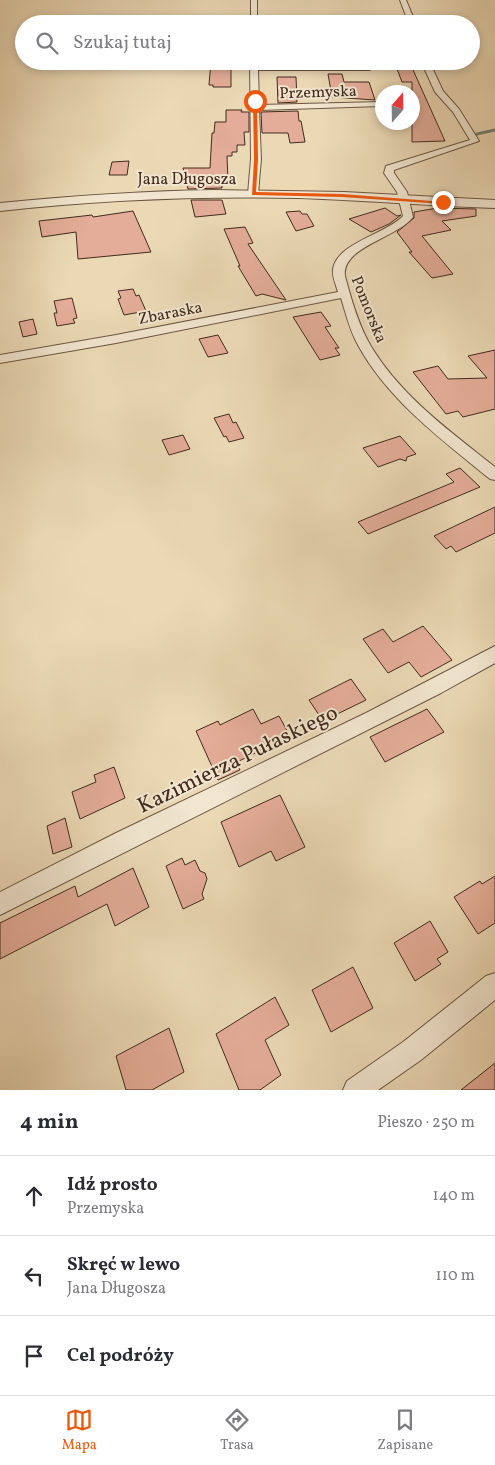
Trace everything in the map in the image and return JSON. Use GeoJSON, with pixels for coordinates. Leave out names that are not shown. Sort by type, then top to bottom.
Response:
{"type":"FeatureCollection","features":[{"type":"Feature","properties":{"kind":"street"},"geometry":{"type":"LineString","coordinates":[[254,0],[254,15]]}},
{"type":"Feature","properties":{"kind":"street"},"geometry":{"type":"LineString","coordinates":[[403,0],[409,15]]}},
{"type":"Feature","properties":{"kind":"street","name":"Przemyska"},"geometry":{"type":"LineString","coordinates":[[253,194],[256,159],[254,70]]}},
{"type":"Feature","properties":{"kind":"street"},"geometry":{"type":"LineString","coordinates":[[404,200],[402,192],[389,173],[389,168],[475,141],[456,111],[439,92],[429,70]]}},
{"type":"Feature","properties":{"kind":"street","name":"Przemyska"},"geometry":{"type":"LineString","coordinates":[[255,108],[375,104]]}},
{"type":"Feature","properties":{"kind":"street","name":"Jana Długosza"},"geometry":{"type":"LineString","coordinates":[[0,207],[126,195],[253,194],[342,196],[495,204]]}},
{"type":"Feature","properties":{"kind":"street","name":"Pomorska"},"geometry":{"type":"LineString","coordinates":[[404,200],[408,217],[405,221],[349,253],[342,260],[338,271],[345,294],[366,349],[407,401],[495,475]]}},
{"type":"Feature","properties":{"kind":"street","name":"Zbaraska"},"geometry":{"type":"LineString","coordinates":[[0,359],[116,339],[345,294]]}},
{"type":"Feature","properties":{"kind":"street","name":"Kazimierza Pułaskiego"},"geometry":{"type":"LineString","coordinates":[[0,904],[81,861],[346,734],[495,654]]}},
{"type":"Feature","properties":{"kind":"street"},"geometry":{"type":"LineString","coordinates":[[356,1090],[412,1050],[495,985]]}},
{"type":"Feature","properties":{"kind":"building"},"geometry":{"type":"Polygon","coordinates":[[[210,70],[231,70],[231,87],[213,87],[213,85],[209,85],[210,70]]]}},
{"type":"Feature","properties":{"kind":"building"},"geometry":{"type":"Polygon","coordinates":[[[397,70],[413,70],[420,85],[412,85],[412,82],[402,82],[397,70]]]}},
{"type":"Feature","properties":{"kind":"building"},"geometry":{"type":"Polygon","coordinates":[[[328,74],[342,74],[344,82],[369,82],[375,100],[332,97],[328,74]]]}},
{"type":"Feature","properties":{"kind":"building"},"geometry":{"type":"Polygon","coordinates":[[[277,77],[296,77],[297,102],[278,103],[277,77]]]}},
{"type":"Feature","properties":{"kind":"building"},"geometry":{"type":"Polygon","coordinates":[[[420,85],[445,141],[412,142],[412,130],[420,130],[420,85]]]}},
{"type":"Feature","properties":{"kind":"building"},"geometry":{"type":"Polygon","coordinates":[[[226,110],[249,112],[249,132],[244,132],[245,145],[237,145],[237,152],[232,152],[232,156],[227,156],[228,180],[222,180],[222,188],[188,189],[183,168],[210,168],[212,133],[214,133],[215,122],[226,122],[226,110]]]}},
{"type":"Feature","properties":{"kind":"building"},"geometry":{"type":"Polygon","coordinates":[[[298,111],[305,142],[290,143],[288,133],[262,133],[261,112],[298,111]]]}},
{"type":"Feature","properties":{"kind":"building"},"geometry":{"type":"Polygon","coordinates":[[[129,161],[127,175],[109,175],[112,162],[129,161]]]}},
{"type":"Feature","properties":{"kind":"building"},"geometry":{"type":"Polygon","coordinates":[[[191,200],[222,200],[226,214],[195,217],[191,200]]]}},
{"type":"Feature","properties":{"kind":"building"},"geometry":{"type":"Polygon","coordinates":[[[385,208],[397,216],[401,215],[389,224],[371,232],[349,219],[385,208]]]}},
{"type":"Feature","properties":{"kind":"building"},"geometry":{"type":"Polygon","coordinates":[[[438,208],[476,209],[476,216],[442,221],[451,230],[422,236],[453,274],[432,278],[409,252],[412,252],[397,232],[414,218],[414,212],[438,208]]]}},
{"type":"Feature","properties":{"kind":"building"},"geometry":{"type":"Polygon","coordinates":[[[133,211],[151,252],[78,259],[76,232],[42,237],[39,221],[92,215],[93,217],[133,211]]]}},
{"type":"Feature","properties":{"kind":"building"},"geometry":{"type":"Polygon","coordinates":[[[300,211],[302,214],[307,214],[314,226],[296,231],[286,212],[300,211]]]}},
{"type":"Feature","properties":{"kind":"building"},"geometry":{"type":"Polygon","coordinates":[[[245,227],[253,243],[248,244],[286,300],[262,294],[256,296],[238,266],[240,266],[224,229],[245,227]]]}},
{"type":"Feature","properties":{"kind":"building"},"geometry":{"type":"Polygon","coordinates":[[[133,289],[136,296],[139,295],[146,311],[124,315],[118,299],[121,298],[118,291],[133,289]]]}},
{"type":"Feature","properties":{"kind":"building"},"geometry":{"type":"Polygon","coordinates":[[[72,298],[77,318],[73,319],[75,323],[57,326],[54,313],[57,313],[54,301],[72,298]]]}},
{"type":"Feature","properties":{"kind":"building"},"geometry":{"type":"Polygon","coordinates":[[[321,312],[331,326],[325,327],[339,348],[335,348],[340,355],[320,360],[293,317],[321,312]]]}},
{"type":"Feature","properties":{"kind":"building"},"geometry":{"type":"Polygon","coordinates":[[[33,319],[37,334],[23,337],[19,322],[33,319]]]}},
{"type":"Feature","properties":{"kind":"building"},"geometry":{"type":"Polygon","coordinates":[[[218,335],[228,353],[208,357],[199,339],[218,335]]]}},
{"type":"Feature","properties":{"kind":"building"},"geometry":{"type":"Polygon","coordinates":[[[495,350],[495,409],[463,417],[458,411],[446,414],[413,372],[438,366],[448,379],[487,378],[468,356],[495,350]]]}},
{"type":"Feature","properties":{"kind":"building"},"geometry":{"type":"Polygon","coordinates":[[[229,414],[233,423],[236,422],[244,438],[229,442],[226,436],[224,437],[214,418],[229,414]]]}},
{"type":"Feature","properties":{"kind":"building"},"geometry":{"type":"Polygon","coordinates":[[[183,435],[190,449],[169,455],[162,440],[183,435]]]}},
{"type":"Feature","properties":{"kind":"building"},"geometry":{"type":"Polygon","coordinates":[[[400,436],[416,454],[407,457],[406,461],[400,459],[378,467],[363,448],[400,436]]]}},
{"type":"Feature","properties":{"kind":"building"},"geometry":{"type":"Polygon","coordinates":[[[460,468],[480,487],[368,534],[358,522],[454,482],[446,474],[460,468]]]}},
{"type":"Feature","properties":{"kind":"building"},"geometry":{"type":"Polygon","coordinates":[[[495,507],[495,533],[456,552],[451,546],[446,549],[434,536],[495,507]]]}},
{"type":"Feature","properties":{"kind":"building"},"geometry":{"type":"Polygon","coordinates":[[[423,626],[452,660],[421,677],[409,662],[388,673],[363,639],[383,629],[393,642],[423,626]]]}},
{"type":"Feature","properties":{"kind":"building"},"geometry":{"type":"Polygon","coordinates":[[[351,679],[366,700],[323,721],[309,700],[351,679]]]}},
{"type":"Feature","properties":{"kind":"building"},"geometry":{"type":"Polygon","coordinates":[[[253,709],[261,724],[279,716],[290,736],[237,762],[240,770],[218,780],[196,731],[218,721],[220,725],[253,709]]]}},
{"type":"Feature","properties":{"kind":"building"},"geometry":{"type":"Polygon","coordinates":[[[427,709],[444,732],[385,762],[370,737],[427,709]]]}},
{"type":"Feature","properties":{"kind":"building"},"geometry":{"type":"Polygon","coordinates":[[[114,767],[125,798],[80,819],[72,792],[96,782],[94,775],[114,767]]]}},
{"type":"Feature","properties":{"kind":"building"},"geometry":{"type":"Polygon","coordinates":[[[280,795],[305,847],[276,861],[271,851],[239,867],[221,822],[280,795]]]}},
{"type":"Feature","properties":{"kind":"building"},"geometry":{"type":"Polygon","coordinates":[[[65,818],[72,847],[53,854],[47,826],[65,818]]]}},
{"type":"Feature","properties":{"kind":"building"},"geometry":{"type":"Polygon","coordinates":[[[182,858],[185,865],[195,860],[200,871],[205,873],[207,879],[202,894],[204,899],[183,909],[166,866],[182,858]]]}},
{"type":"Feature","properties":{"kind":"building"},"geometry":{"type":"Polygon","coordinates":[[[133,868],[149,907],[115,926],[107,904],[0,959],[0,923],[75,886],[78,897],[133,868]]]}},
{"type":"Feature","properties":{"kind":"building"},"geometry":{"type":"Polygon","coordinates":[[[495,876],[495,923],[478,934],[454,897],[480,881],[482,884],[495,876]]]}},
{"type":"Feature","properties":{"kind":"building"},"geometry":{"type":"Polygon","coordinates":[[[430,921],[448,952],[437,959],[441,964],[415,981],[394,943],[430,921]]]}},
{"type":"Feature","properties":{"kind":"building"},"geometry":{"type":"Polygon","coordinates":[[[353,967],[373,1008],[331,1032],[312,990],[353,967]]]}},
{"type":"Feature","properties":{"kind":"building"},"geometry":{"type":"Polygon","coordinates":[[[275,997],[289,1025],[265,1040],[281,1075],[260,1090],[239,1090],[216,1034],[275,997]]]}},
{"type":"Feature","properties":{"kind":"building"},"geometry":{"type":"Polygon","coordinates":[[[169,1028],[184,1072],[152,1090],[126,1090],[116,1056],[169,1028]]]}},
{"type":"Feature","properties":{"kind":"building"},"geometry":{"type":"Polygon","coordinates":[[[495,1063],[495,1090],[461,1090],[495,1063]]]}},
{"type":"Feature","properties":{"kind":"waterway"},"geometry":{"type":"LineString","coordinates":[[477,134],[495,130]]}},
{"type":"Feature","properties":{"kind":"route"},"geometry":{"type":"LineString","coordinates":[[255,101],[256,159],[253,194],[342,196],[443,202]]}}]}
